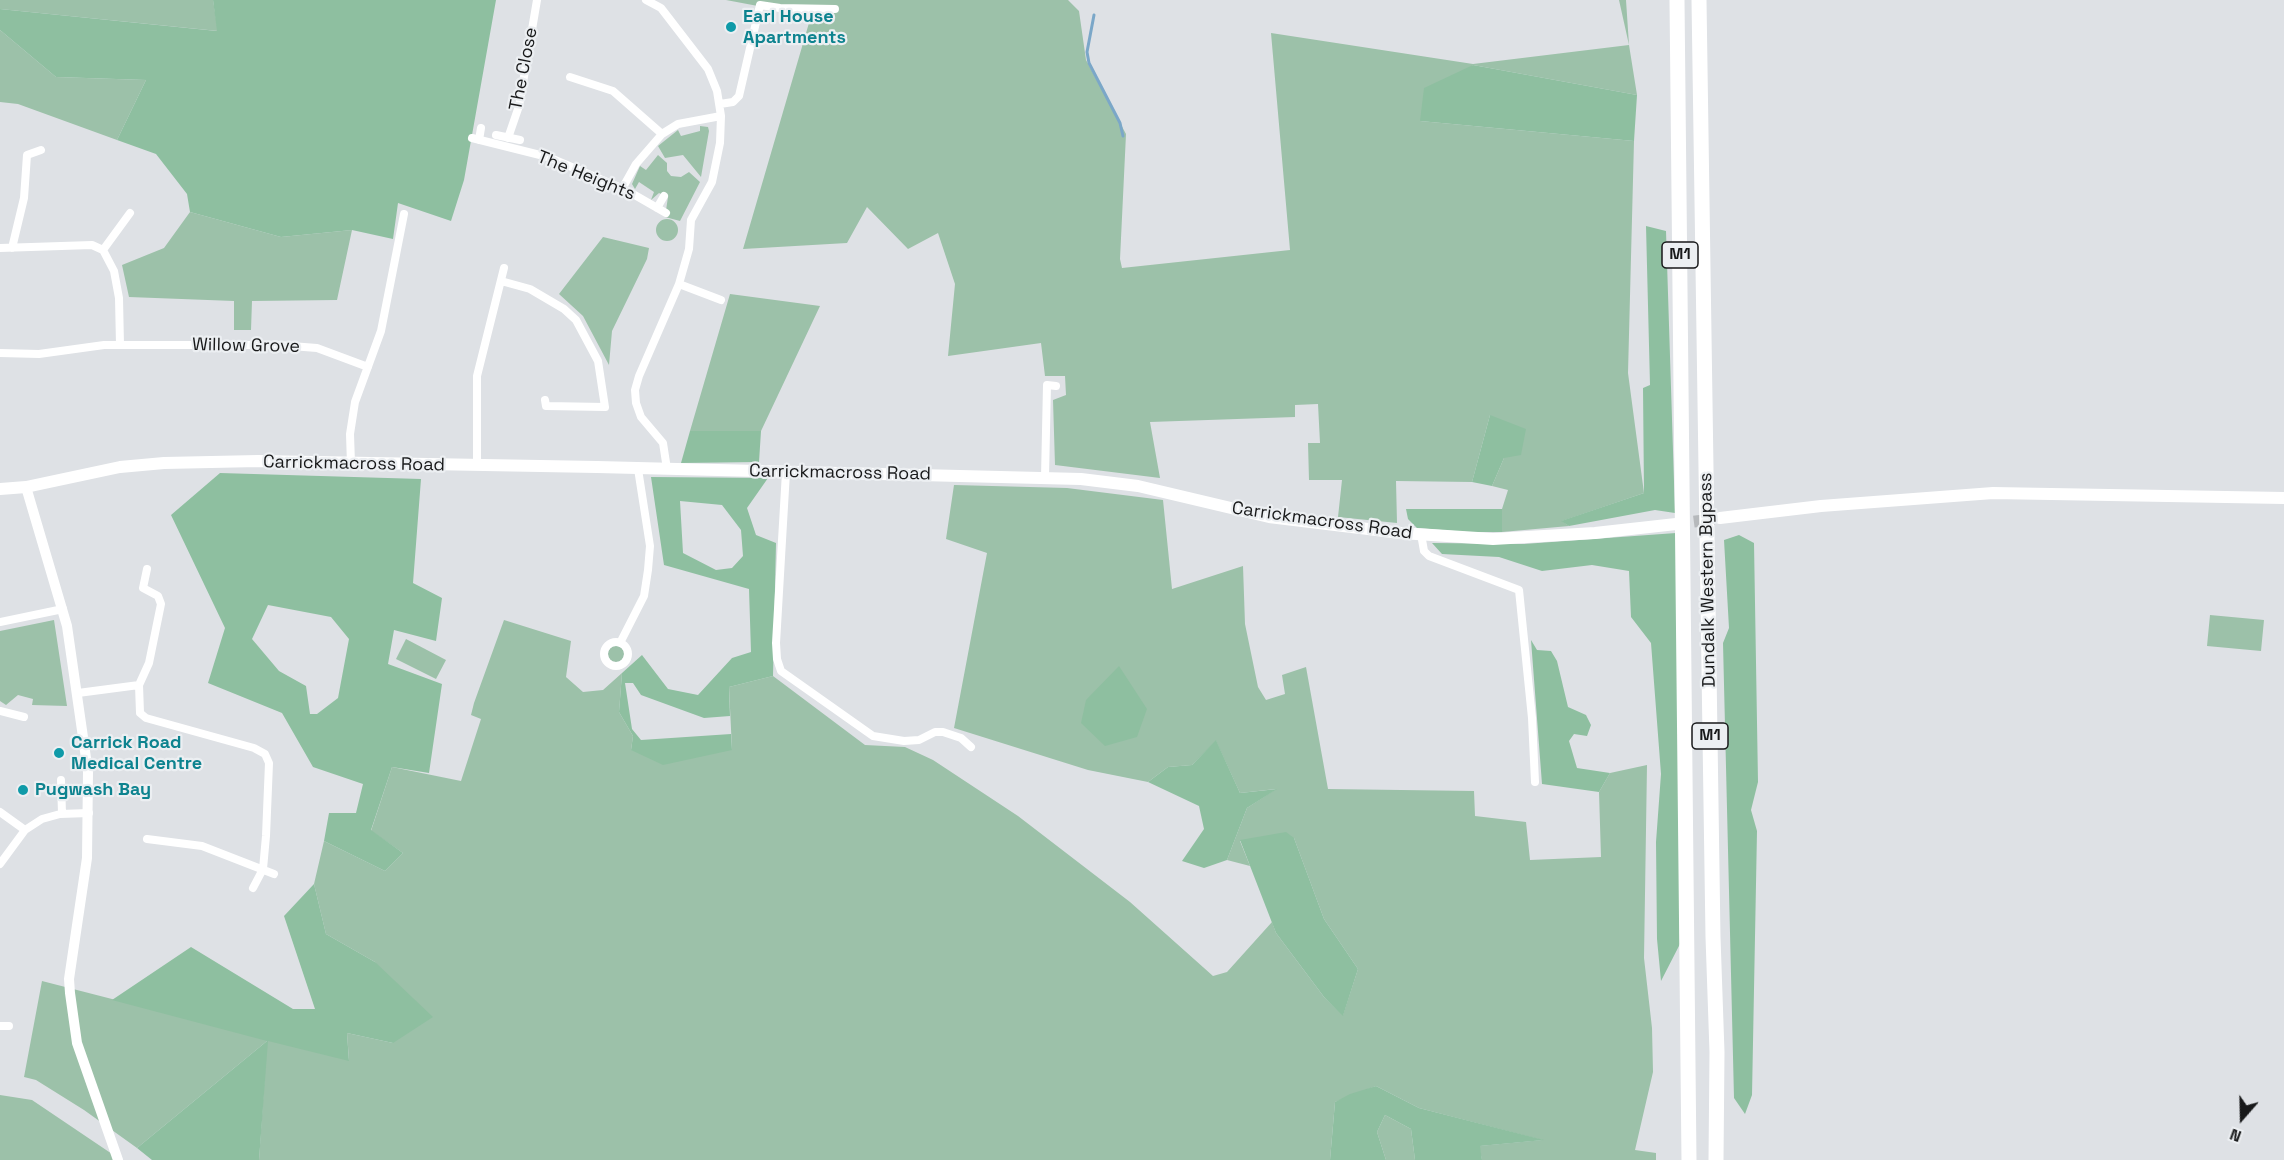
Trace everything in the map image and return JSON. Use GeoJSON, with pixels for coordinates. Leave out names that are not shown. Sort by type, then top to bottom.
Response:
{"type":"FeatureCollection","features":[{"type":"Feature","properties":{"kind":"highway","name":"Dundalk Western Bypass"},"geometry":{"type":"LineString","coordinates":[[1677,0],[1689,1160]]}},
{"type":"Feature","properties":{"kind":"highway","name":"Dundalk Western Bypass"},"geometry":{"type":"LineString","coordinates":[[1700,0],[1713,937],[1717,1052],[1716,1160]]}},
{"type":"Feature","properties":{"kind":"main road","name":"Carrickmacross Road"},"geometry":{"type":"LineString","coordinates":[[0,489],[26,487],[120,467],[158,463],[667,469],[1046,477],[1138,486],[1269,517],[1421,534],[1493,539],[1595,533],[1681,523]]}},
{"type":"Feature","properties":{"kind":"main road"},"geometry":{"type":"LineString","coordinates":[[1720,518],[1821,506],[1993,493],[2284,498]]}},
{"type":"Feature","properties":{"kind":"street","name":"The Close"},"geometry":{"type":"LineString","coordinates":[[508,138],[519,106],[537,0]]}},
{"type":"Feature","properties":{"kind":"street"},"geometry":{"type":"LineString","coordinates":[[646,0],[661,8],[708,69],[720,104],[721,116],[720,143],[715,171],[705,198],[691,220],[689,249],[679,284],[635,390],[636,403],[641,417],[663,443],[667,469]]}},
{"type":"Feature","properties":{"kind":"street"},"geometry":{"type":"LineString","coordinates":[[720,104],[733,102],[740,96],[760,4],[780,8],[835,9]]}},
{"type":"Feature","properties":{"kind":"street"},"geometry":{"type":"LineString","coordinates":[[570,77],[612,91],[648,119],[662,134]]}},
{"type":"Feature","properties":{"kind":"street"},"geometry":{"type":"LineString","coordinates":[[622,189],[636,164],[662,134],[678,124],[721,116]]}},
{"type":"Feature","properties":{"kind":"street","name":"The Heights"},"geometry":{"type":"LineString","coordinates":[[481,128],[476,139],[548,157],[622,189],[666,213]]}},
{"type":"Feature","properties":{"kind":"street"},"geometry":{"type":"LineString","coordinates":[[496,135],[520,140]]}},
{"type":"Feature","properties":{"kind":"street"},"geometry":{"type":"LineString","coordinates":[[12,248],[24,198],[27,155],[41,150]]}},
{"type":"Feature","properties":{"kind":"street","name":"The Heights"},"geometry":{"type":"LineString","coordinates":[[657,208],[664,196]]}},
{"type":"Feature","properties":{"kind":"street"},"geometry":{"type":"LineString","coordinates":[[103,250],[130,213]]}},
{"type":"Feature","properties":{"kind":"street"},"geometry":{"type":"LineString","coordinates":[[351,464],[350,434],[355,402],[381,331],[404,214]]}},
{"type":"Feature","properties":{"kind":"street"},"geometry":{"type":"LineString","coordinates":[[0,248],[92,245],[103,250],[114,271],[118,298],[120,345]]}},
{"type":"Feature","properties":{"kind":"street"},"geometry":{"type":"LineString","coordinates":[[477,466],[477,376],[504,268]]}},
{"type":"Feature","properties":{"kind":"street"},"geometry":{"type":"LineString","coordinates":[[501,281],[530,289],[564,309],[576,320],[598,361],[605,407],[546,406],[545,400]]}},
{"type":"Feature","properties":{"kind":"street"},"geometry":{"type":"LineString","coordinates":[[679,284],[721,300]]}},
{"type":"Feature","properties":{"kind":"street","name":"Willow Grove"},"geometry":{"type":"LineString","coordinates":[[0,353],[39,354],[120,345],[317,348],[368,367]]}},
{"type":"Feature","properties":{"kind":"street"},"geometry":{"type":"LineString","coordinates":[[1046,477],[1047,386],[1056,386]]}},
{"type":"Feature","properties":{"kind":"street"},"geometry":{"type":"LineString","coordinates":[[620,642],[644,596],[648,570],[650,546],[638,469]]}},
{"type":"Feature","properties":{"kind":"street"},"geometry":{"type":"LineString","coordinates":[[786,472],[776,642],[777,659],[781,671],[873,736],[919,740],[935,732],[943,732],[961,738],[971,747]]}},
{"type":"Feature","properties":{"kind":"street"},"geometry":{"type":"LineString","coordinates":[[26,487],[63,609],[78,693],[88,772],[89,813],[85,881],[69,979],[70,993],[77,1043],[118,1160]]}},
{"type":"Feature","properties":{"kind":"street"},"geometry":{"type":"LineString","coordinates":[[1421,534],[1424,551],[1429,556],[1519,590],[1532,718],[1535,782]]}},
{"type":"Feature","properties":{"kind":"street"},"geometry":{"type":"LineString","coordinates":[[147,569],[143,588],[158,596],[161,604],[149,663],[139,685],[140,713],[146,718],[254,748],[265,754],[269,763],[263,869],[253,888]]}},
{"type":"Feature","properties":{"kind":"street"},"geometry":{"type":"LineString","coordinates":[[0,622],[63,609]]}},
{"type":"Feature","properties":{"kind":"street"},"geometry":{"type":"LineString","coordinates":[[78,693],[139,685]]}},
{"type":"Feature","properties":{"kind":"street"},"geometry":{"type":"LineString","coordinates":[[0,711],[24,717]]}},
{"type":"Feature","properties":{"kind":"street"},"geometry":{"type":"LineString","coordinates":[[62,780],[62,814]]}},
{"type":"Feature","properties":{"kind":"street"},"geometry":{"type":"LineString","coordinates":[[0,812],[25,830]]}},
{"type":"Feature","properties":{"kind":"street"},"geometry":{"type":"LineString","coordinates":[[0,864],[25,830],[42,819],[62,814],[89,813]]}},
{"type":"Feature","properties":{"kind":"street"},"geometry":{"type":"LineString","coordinates":[[147,839],[202,846],[274,874]]}},
{"type":"Feature","properties":{"kind":"green space"},"geometry":{"type":"Polygon","coordinates":[[[0,0],[213,0],[218,31],[0,9],[0,0]]]}},
{"type":"Feature","properties":{"kind":"green space"},"geometry":{"type":"Polygon","coordinates":[[[213,0],[496,0],[464,180],[451,221],[398,203],[393,239],[352,230],[281,237],[190,212],[187,194],[156,154],[117,140],[146,80],[56,77],[0,30],[0,9],[217,31],[213,0]]]}},
{"type":"Feature","properties":{"kind":"green space"},"geometry":{"type":"Polygon","coordinates":[[[726,0],[1068,0],[1079,11],[1086,60],[1126,134],[1120,259],[1122,268],[1290,250],[1271,33],[1473,64],[1629,45],[1637,95],[1473,65],[1420,121],[1634,141],[1628,373],[1644,493],[1562,521],[1569,526],[1502,532],[1502,509],[1508,490],[1492,486],[1504,458],[1490,415],[1472,482],[1396,481],[1397,523],[1338,517],[1342,480],[1309,480],[1308,443],[1320,443],[1318,404],[1295,405],[1295,417],[1150,422],[1160,478],[1055,465],[1053,400],[1066,395],[1065,376],[1045,376],[1041,343],[948,356],[955,284],[938,233],[908,249],[867,207],[847,243],[743,249],[811,16],[726,0]]]}},
{"type":"Feature","properties":{"kind":"green space"},"geometry":{"type":"Polygon","coordinates":[[[1619,0],[1626,0],[1629,45],[1619,0]]]}},
{"type":"Feature","properties":{"kind":"green space"},"geometry":{"type":"Polygon","coordinates":[[[0,30],[56,77],[146,80],[117,140],[18,104],[0,102],[0,30]]]}},
{"type":"Feature","properties":{"kind":"green space"},"geometry":{"type":"Polygon","coordinates":[[[1473,65],[1637,95],[1634,141],[1420,121],[1424,88],[1473,65]]]}},
{"type":"Feature","properties":{"kind":"green space"},"geometry":{"type":"Polygon","coordinates":[[[700,126],[708,127],[709,131],[701,177],[683,155],[665,158],[658,146],[678,130],[681,136],[700,131],[700,126]]]}},
{"type":"Feature","properties":{"kind":"green space"},"geometry":{"type":"Polygon","coordinates":[[[658,155],[667,163],[667,171],[671,176],[681,177],[689,172],[700,182],[680,221],[665,217],[668,197],[659,193],[651,200],[654,192],[639,182],[635,189],[632,184],[640,166],[646,170],[658,155]]]}},
{"type":"Feature","properties":{"kind":"green space"},"geometry":{"type":"Polygon","coordinates":[[[190,212],[281,237],[352,230],[337,300],[252,301],[251,330],[234,330],[234,301],[129,297],[122,265],[164,248],[190,212]]]}},
{"type":"Feature","properties":{"kind":"green space"},"geometry":{"type":"Polygon","coordinates":[[[667,219],[675,222],[678,230],[675,238],[667,241],[659,238],[656,230],[659,222],[667,219]]]}},
{"type":"Feature","properties":{"kind":"green space"},"geometry":{"type":"Polygon","coordinates":[[[1646,226],[1666,231],[1675,513],[1655,510],[1569,526],[1561,521],[1644,493],[1643,388],[1650,385],[1646,226]]]}},
{"type":"Feature","properties":{"kind":"green space"},"geometry":{"type":"Polygon","coordinates":[[[603,237],[649,248],[647,259],[612,331],[609,365],[583,316],[559,294],[603,237]]]}},
{"type":"Feature","properties":{"kind":"green space"},"geometry":{"type":"Polygon","coordinates":[[[730,294],[820,306],[761,431],[690,431],[730,294]]]}},
{"type":"Feature","properties":{"kind":"green space"},"geometry":{"type":"Polygon","coordinates":[[[1490,415],[1526,429],[1521,455],[1504,458],[1492,486],[1472,482],[1490,415]]]}},
{"type":"Feature","properties":{"kind":"green space"},"geometry":{"type":"Polygon","coordinates":[[[690,431],[761,431],[759,462],[681,463],[690,431]]]}},
{"type":"Feature","properties":{"kind":"green space"},"geometry":{"type":"Polygon","coordinates":[[[220,473],[421,479],[413,583],[442,598],[436,641],[394,630],[388,664],[442,684],[429,773],[392,767],[371,830],[403,853],[385,871],[324,841],[329,813],[356,813],[363,784],[313,767],[282,713],[208,683],[225,628],[171,515],[220,473]],[[268,605],[252,639],[279,671],[306,686],[310,714],[317,714],[338,698],[349,639],[331,617],[268,605]]]}},
{"type":"Feature","properties":{"kind":"green space"},"geometry":{"type":"Polygon","coordinates":[[[651,477],[768,478],[747,508],[756,535],[776,543],[773,676],[729,687],[730,716],[704,718],[641,695],[633,683],[625,683],[632,729],[641,740],[731,734],[732,750],[663,765],[631,750],[633,736],[619,712],[622,673],[642,655],[668,689],[698,695],[732,658],[751,652],[749,589],[664,565],[651,477]],[[680,501],[683,553],[716,570],[732,568],[743,556],[741,530],[722,505],[680,501]]]}},
{"type":"Feature","properties":{"kind":"green space"},"geometry":{"type":"Polygon","coordinates":[[[954,485],[1067,488],[1163,500],[1172,589],[1243,566],[1245,624],[1258,687],[1266,700],[1285,694],[1282,675],[1306,667],[1328,789],[1474,791],[1475,816],[1526,822],[1530,860],[1601,857],[1599,792],[1610,773],[1647,765],[1644,958],[1652,1028],[1653,1072],[1635,1150],[1656,1153],[1656,1160],[1482,1160],[1479,1146],[1542,1140],[1419,1108],[1376,1086],[1335,1102],[1330,1160],[259,1160],[267,1041],[137,1148],[84,1110],[36,1080],[24,1077],[42,981],[349,1060],[347,1033],[393,1043],[375,962],[326,934],[314,884],[324,841],[385,871],[403,853],[371,831],[392,767],[461,781],[481,719],[471,715],[474,703],[504,620],[571,641],[566,677],[583,692],[603,690],[622,673],[619,712],[633,736],[631,750],[732,750],[729,687],[773,676],[865,745],[905,747],[933,760],[1018,816],[1130,902],[1213,976],[1227,972],[1272,922],[1276,933],[1324,997],[1343,1015],[1358,969],[1324,919],[1294,838],[1240,841],[1250,866],[1227,860],[1247,808],[1276,789],[1240,793],[1216,741],[1192,765],[1168,767],[1148,782],[1088,770],[954,728],[987,553],[946,539],[954,485]]]}},
{"type":"Feature","properties":{"kind":"green space"},"geometry":{"type":"Polygon","coordinates":[[[1406,509],[1502,509],[1502,532],[1417,528],[1408,519],[1406,509]]]}},
{"type":"Feature","properties":{"kind":"green space"},"geometry":{"type":"Polygon","coordinates":[[[1676,533],[1680,944],[1661,981],[1657,939],[1656,842],[1661,774],[1651,643],[1631,617],[1629,571],[1592,565],[1542,571],[1499,557],[1442,554],[1432,543],[1524,544],[1676,533]]]}},
{"type":"Feature","properties":{"kind":"green space"},"geometry":{"type":"Polygon","coordinates":[[[1739,535],[1754,543],[1758,782],[1751,810],[1757,831],[1752,1095],[1745,1114],[1734,1098],[1723,643],[1729,628],[1724,540],[1739,535]]]}},
{"type":"Feature","properties":{"kind":"green space"},"geometry":{"type":"Polygon","coordinates":[[[2210,615],[2264,620],[2261,651],[2207,646],[2210,615]]]}},
{"type":"Feature","properties":{"kind":"green space"},"geometry":{"type":"Polygon","coordinates":[[[54,620],[67,706],[32,705],[33,699],[18,695],[6,705],[0,701],[0,631],[54,620]]]}},
{"type":"Feature","properties":{"kind":"green space"},"geometry":{"type":"Polygon","coordinates":[[[406,639],[446,660],[436,679],[396,659],[406,639]]]}},
{"type":"Feature","properties":{"kind":"green space"},"geometry":{"type":"Polygon","coordinates":[[[1531,640],[1537,650],[1551,651],[1557,661],[1568,707],[1586,715],[1591,725],[1587,736],[1574,734],[1569,741],[1577,768],[1610,773],[1599,792],[1542,784],[1531,640]]]}},
{"type":"Feature","properties":{"kind":"green space"},"geometry":{"type":"Polygon","coordinates":[[[613,646],[619,646],[624,654],[622,660],[613,662],[608,657],[608,651],[613,646]]]}},
{"type":"Feature","properties":{"kind":"green space"},"geometry":{"type":"Polygon","coordinates":[[[1119,666],[1147,709],[1137,737],[1105,746],[1081,723],[1086,700],[1119,666]]]}},
{"type":"Feature","properties":{"kind":"green space"},"geometry":{"type":"Polygon","coordinates":[[[1216,740],[1240,793],[1277,789],[1247,808],[1227,860],[1204,868],[1182,861],[1204,829],[1199,806],[1148,782],[1168,767],[1192,765],[1216,740]]]}},
{"type":"Feature","properties":{"kind":"green space"},"geometry":{"type":"Polygon","coordinates":[[[1286,832],[1294,838],[1324,919],[1358,969],[1343,1016],[1324,997],[1276,933],[1240,840],[1286,832]]]}},
{"type":"Feature","properties":{"kind":"green space"},"geometry":{"type":"Polygon","coordinates":[[[314,884],[326,934],[375,962],[433,1017],[393,1043],[347,1033],[349,1061],[268,1041],[259,1160],[152,1160],[137,1148],[267,1041],[112,1000],[191,947],[293,1009],[315,1009],[284,916],[314,884]]]}},
{"type":"Feature","properties":{"kind":"green space"},"geometry":{"type":"Polygon","coordinates":[[[1376,1086],[1419,1108],[1544,1140],[1480,1146],[1482,1160],[1415,1160],[1411,1129],[1385,1115],[1377,1132],[1386,1160],[1330,1160],[1335,1102],[1350,1094],[1376,1086]]]}},
{"type":"Feature","properties":{"kind":"green space"},"geometry":{"type":"Polygon","coordinates":[[[0,1095],[32,1100],[121,1160],[0,1160],[0,1095]]]}},
{"type":"Feature","properties":{"kind":"green space"},"geometry":{"type":"Polygon","coordinates":[[[1385,1115],[1411,1129],[1415,1160],[1386,1160],[1377,1132],[1385,1115]]]}},
{"type":"Feature","properties":{"kind":"waterway"},"geometry":{"type":"LineString","coordinates":[[1094,15],[1087,52],[1089,63],[1120,123],[1123,136]]}},
{"type":"Feature","properties":{"kind":"tunnel"},"geometry":{"type":"LineString","coordinates":[[1676,524],[1714,519]]}},
{"type":"Feature","properties":{"kind":"place","name":"Earl House Apartments"},"geometry":{"type":"Point","coordinates":[731,27]}},
{"type":"Feature","properties":{"kind":"place","name":"Carrick Road Medical Centre"},"geometry":{"type":"Point","coordinates":[59,753]}},
{"type":"Feature","properties":{"kind":"place","name":"Pugwash Bay"},"geometry":{"type":"Point","coordinates":[23,790]}}]}
